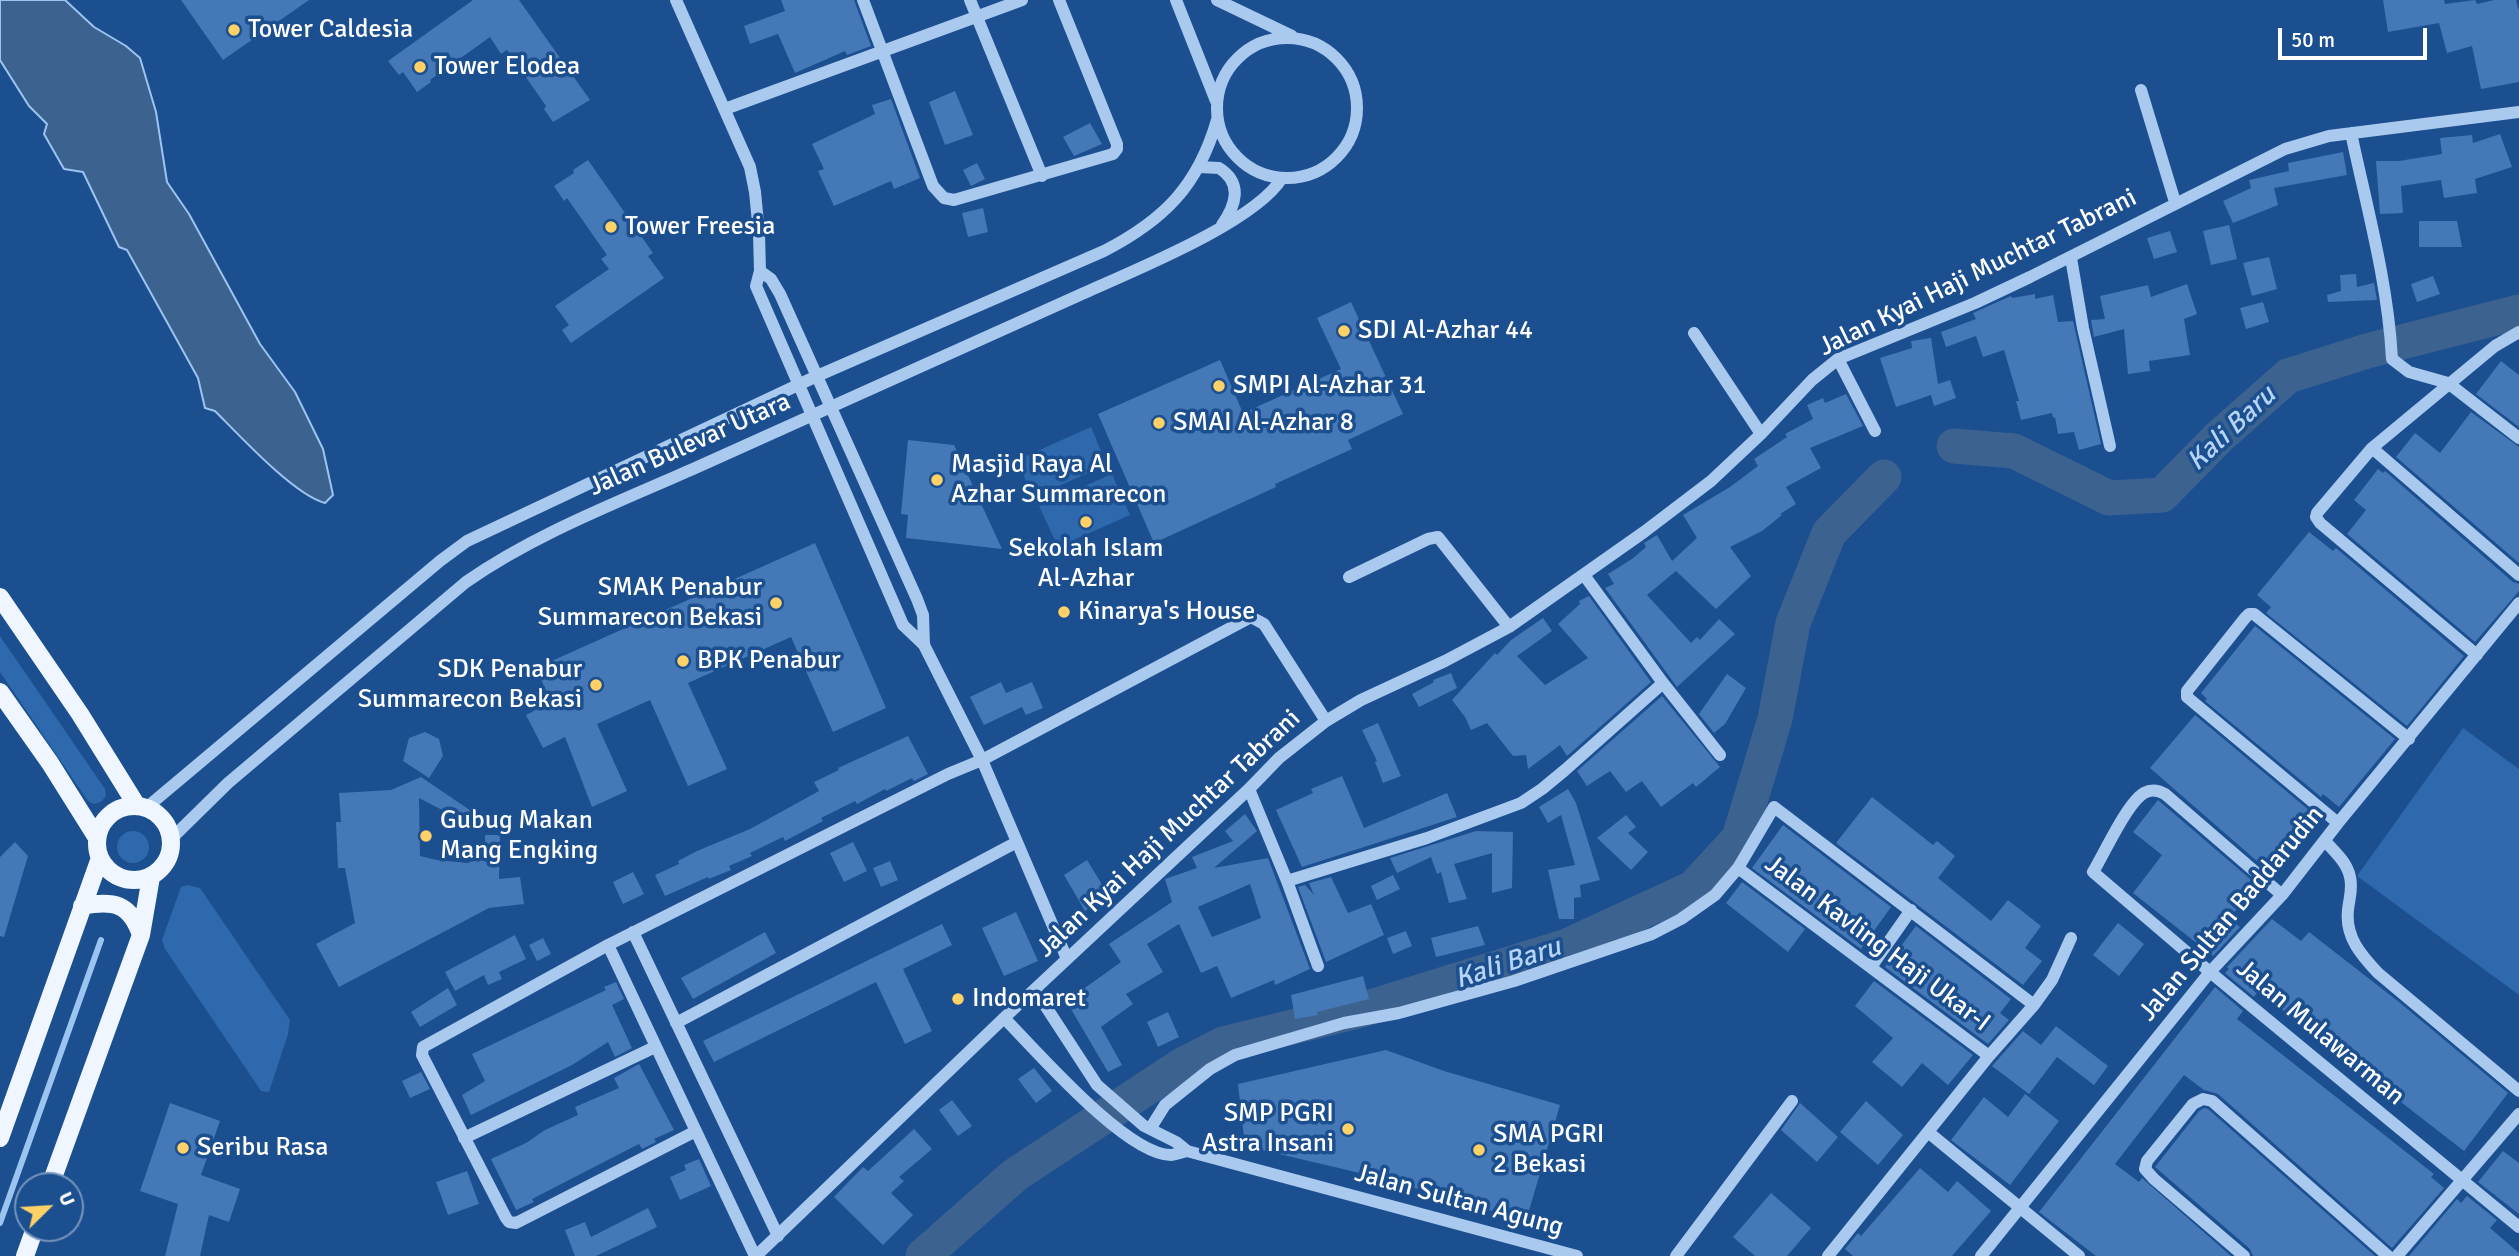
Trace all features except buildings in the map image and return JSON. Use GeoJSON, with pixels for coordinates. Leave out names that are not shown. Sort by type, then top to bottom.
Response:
{"type":"FeatureCollection","features":[{"type":"Feature","properties":{"kind":"main road"},"geometry":{"type":"LineString","coordinates":[[0,597],[142,807]]}},
{"type":"Feature","properties":{"kind":"main road"},"geometry":{"type":"LineString","coordinates":[[0,692],[50,763],[97,838],[100,858],[105,866],[119,877],[137,880],[151,877],[166,862],[171,848],[166,824],[157,814],[142,807],[121,808],[112,813],[100,828],[97,838]]}},
{"type":"Feature","properties":{"kind":"main road"},"geometry":{"type":"LineString","coordinates":[[0,1138],[100,858]]}},
{"type":"Feature","properties":{"kind":"main road"},"geometry":{"type":"LineString","coordinates":[[55,1172],[141,935],[151,877]]}},
{"type":"Feature","properties":{"kind":"main road"},"geometry":{"type":"LineString","coordinates":[[82,906],[99,902],[121,907],[131,915],[141,935]]}},
{"type":"Feature","properties":{"kind":"street"},"geometry":{"type":"LineString","coordinates":[[676,0],[750,167],[758,223],[760,271],[756,286],[903,625],[924,645],[982,760],[1068,959]]}},
{"type":"Feature","properties":{"kind":"street"},"geometry":{"type":"LineString","coordinates":[[863,0],[933,186],[942,196],[957,200],[1113,154],[1117,147],[1059,0]]}},
{"type":"Feature","properties":{"kind":"street"},"geometry":{"type":"LineString","coordinates":[[971,0],[1042,176]]}},
{"type":"Feature","properties":{"kind":"street"},"geometry":{"type":"LineString","coordinates":[[724,109],[1022,0]]}},
{"type":"Feature","properties":{"kind":"street"},"geometry":{"type":"LineString","coordinates":[[1176,0],[1216,101]]}},
{"type":"Feature","properties":{"kind":"street"},"geometry":{"type":"LineString","coordinates":[[1217,0],[1295,37],[1310,41],[1336,58],[1353,84],[1357,115],[1348,144],[1338,157],[1312,174],[1282,178],[1259,173],[1240,160],[1225,142],[1217,120],[1216,101],[1227,71],[1243,53],[1263,41],[1295,37]]}},
{"type":"Feature","properties":{"kind":"street"},"geometry":{"type":"LineString","coordinates":[[2141,90],[2175,202]]}},
{"type":"Feature","properties":{"kind":"street","name":"Jalan Kyai Haji Muchtar Tabrani"},"geometry":{"type":"LineString","coordinates":[[756,1256],[1279,758],[1326,721],[1361,700],[1445,662],[1509,626],[1584,575],[1698,492],[1812,380],[1838,359],[1975,303],[2285,149],[2317,139],[2351,133],[2519,112]]}},
{"type":"Feature","properties":{"kind":"street","name":"Jalan Bulevar Utara"},"geometry":{"type":"LineString","coordinates":[[142,807],[467,541],[817,376],[1124,240],[1169,208],[1199,167],[1210,146],[1217,120]]}},
{"type":"Feature","properties":{"kind":"street"},"geometry":{"type":"LineString","coordinates":[[2351,133],[2390,329],[2392,359],[2409,372],[2448,383],[2519,438]]}},
{"type":"Feature","properties":{"kind":"street"},"geometry":{"type":"LineString","coordinates":[[1199,167],[1210,166],[1227,173],[1233,180],[1236,192],[1229,215],[1219,230]]}},
{"type":"Feature","properties":{"kind":"street","name":"Jalan Bulevar Utara"},"geometry":{"type":"LineString","coordinates":[[171,839],[228,783],[466,582],[496,561],[1219,230],[1262,201],[1276,189],[1282,178]]}},
{"type":"Feature","properties":{"kind":"street"},"geometry":{"type":"LineString","coordinates":[[2071,257],[2083,328],[2110,446]]}},
{"type":"Feature","properties":{"kind":"street"},"geometry":{"type":"LineString","coordinates":[[760,271],[771,279],[780,294],[923,615],[924,645]]}},
{"type":"Feature","properties":{"kind":"street"},"geometry":{"type":"LineString","coordinates":[[2477,655],[2316,517],[2372,448],[2448,383],[2495,346],[2519,332]]}},
{"type":"Feature","properties":{"kind":"street"},"geometry":{"type":"LineString","coordinates":[[1694,333],[1761,433]]}},
{"type":"Feature","properties":{"kind":"street"},"geometry":{"type":"LineString","coordinates":[[1838,359],[1875,431]]}},
{"type":"Feature","properties":{"kind":"street"},"geometry":{"type":"LineString","coordinates":[[2372,448],[2519,575]]}},
{"type":"Feature","properties":{"kind":"street"},"geometry":{"type":"LineString","coordinates":[[1349,577],[1427,539],[1438,537],[1509,626]]}},
{"type":"Feature","properties":{"kind":"street"},"geometry":{"type":"LineString","coordinates":[[1584,575],[1662,683],[1720,755]]}},
{"type":"Feature","properties":{"kind":"street","name":"Jalan Sultan Baddarudin"},"geometry":{"type":"LineString","coordinates":[[1981,1256],[2210,972],[2282,895],[2519,603]]}},
{"type":"Feature","properties":{"kind":"street"},"geometry":{"type":"LineString","coordinates":[[2338,823],[2187,697],[2187,691],[2245,618],[2254,614],[2409,738]]}},
{"type":"Feature","properties":{"kind":"street"},"geometry":{"type":"LineString","coordinates":[[696,1131],[514,1223],[506,1218],[464,1138],[422,1055],[423,1047],[633,932],[948,774],[982,760],[1251,617],[1264,624],[1326,721]]}},
{"type":"Feature","properties":{"kind":"street"},"geometry":{"type":"LineString","coordinates":[[1287,881],[1427,838],[1521,803],[1566,770],[1662,683]]}},
{"type":"Feature","properties":{"kind":"street"},"geometry":{"type":"LineString","coordinates":[[1249,789],[1318,966]]}},
{"type":"Feature","properties":{"kind":"street","name":"Jalan Mulawarman"},"geometry":{"type":"LineString","coordinates":[[2282,895],[2165,794],[2158,791],[2148,791],[2133,802],[2093,873],[2519,1227]]}},
{"type":"Feature","properties":{"kind":"street"},"geometry":{"type":"LineString","coordinates":[[1147,1127],[1165,1105],[1210,1069],[1235,1055],[1345,1023],[1399,1013],[1514,981],[1652,934],[1681,919],[1714,895],[1738,869],[1774,807],[2034,1004]]}},
{"type":"Feature","properties":{"kind":"street"},"geometry":{"type":"LineString","coordinates":[[2325,841],[2344,863],[2350,875],[2352,890],[2347,912],[2350,934],[2364,959],[2378,974],[2519,1091]]}},
{"type":"Feature","properties":{"kind":"street"},"geometry":{"type":"LineString","coordinates":[[676,1023],[1017,842]]}},
{"type":"Feature","properties":{"kind":"street","name":"Jalan Kavling Haji Ukar-I"},"geometry":{"type":"LineString","coordinates":[[1738,869],[1989,1056]]}},
{"type":"Feature","properties":{"kind":"street"},"geometry":{"type":"LineString","coordinates":[[1871,967],[1911,911]]}},
{"type":"Feature","properties":{"kind":"street"},"geometry":{"type":"LineString","coordinates":[[633,932],[778,1236]]}},
{"type":"Feature","properties":{"kind":"street"},"geometry":{"type":"LineString","coordinates":[[1828,1256],[2034,1004],[2052,980],[2071,938]]}},
{"type":"Feature","properties":{"kind":"street"},"geometry":{"type":"LineString","coordinates":[[608,945],[756,1256]]}},
{"type":"Feature","properties":{"kind":"street"},"geometry":{"type":"LineString","coordinates":[[1035,990],[1097,1085],[1147,1127],[1176,1142],[1186,1151]]}},
{"type":"Feature","properties":{"kind":"street"},"geometry":{"type":"LineString","coordinates":[[1004,1018],[1084,1100],[1135,1140],[1149,1149],[1170,1155],[1186,1151]]}},
{"type":"Feature","properties":{"kind":"street"},"geometry":{"type":"LineString","coordinates":[[464,1138],[655,1047]]}},
{"type":"Feature","properties":{"kind":"street"},"geometry":{"type":"LineString","coordinates":[[2244,1256],[2154,1179],[2146,1169],[2147,1161],[2199,1100],[2212,1101],[2388,1256]]}},
{"type":"Feature","properties":{"kind":"street"},"geometry":{"type":"LineString","coordinates":[[1676,1256],[1792,1101]]}},
{"type":"Feature","properties":{"kind":"street"},"geometry":{"type":"LineString","coordinates":[[2397,1256],[2519,1114]]}},
{"type":"Feature","properties":{"kind":"street"},"geometry":{"type":"LineString","coordinates":[[1928,1132],[2079,1256]]}},
{"type":"Feature","properties":{"kind":"street","name":"Jalan Sultan Agung"},"geometry":{"type":"LineString","coordinates":[[1186,1151],[1577,1256]]}},
{"type":"Feature","properties":{"kind":"shaded area"},"geometry":{"type":"Polygon","coordinates":[[[0,0],[65,0],[94,27],[126,46],[140,58],[156,112],[167,182],[189,214],[260,344],[295,392],[323,449],[333,495],[325,503],[298,489],[252,449],[215,411],[205,408],[198,378],[127,250],[119,247],[83,172],[64,169],[44,134],[47,124],[29,106],[0,60],[0,0]]]}},
{"type":"Feature","properties":{"kind":"shaded area"},"geometry":{"type":"Polygon","coordinates":[[[1091,427],[1107,465],[1033,497],[1017,460],[1091,427]]]}},
{"type":"Feature","properties":{"kind":"shaded area"},"geometry":{"type":"Polygon","coordinates":[[[1112,474],[1130,515],[1058,547],[1039,506],[1112,474]]]}},
{"type":"Feature","properties":{"kind":"shaded area"},"geometry":{"type":"Polygon","coordinates":[[[0,636],[105,789],[106,796],[101,802],[93,804],[88,801],[0,672],[0,636]]]}},
{"type":"Feature","properties":{"kind":"shaded area"},"geometry":{"type":"Polygon","coordinates":[[[2463,728],[2519,769],[2519,995],[2357,876],[2463,728]]]}},
{"type":"Feature","properties":{"kind":"shaded area"},"geometry":{"type":"Polygon","coordinates":[[[133,831],[145,835],[149,847],[145,859],[133,863],[121,859],[117,847],[121,835],[133,831]]]}},
{"type":"Feature","properties":{"kind":"shaded area"},"geometry":{"type":"Polygon","coordinates":[[[187,885],[200,888],[290,1020],[269,1092],[261,1091],[165,949],[162,940],[181,887],[187,885]]]}},
{"type":"Feature","properties":{"kind":"waterway","name":"Kali Baru"},"geometry":{"type":"LineString","coordinates":[[1954,446],[2014,451],[2109,498],[2162,495],[2219,437],[2288,376],[2367,351],[2519,312]]}},
{"type":"Feature","properties":{"kind":"waterway","name":"Kali Baru"},"geometry":{"type":"LineString","coordinates":[[923,1256],[1015,1175],[1182,1065],[1223,1044],[1358,1011],[1567,946],[1693,888],[1739,838],[1775,719],[1793,623],[1829,533],[1884,477]]}},
{"type":"Feature","properties":{"kind":"waterway"},"geometry":{"type":"LineString","coordinates":[[0,1223],[101,940]]}},
{"type":"Feature","properties":{"kind":"place","name":"Tower Caldesia"},"geometry":{"type":"Point","coordinates":[234,30]}},
{"type":"Feature","properties":{"kind":"place","name":"Tower Elodea"},"geometry":{"type":"Point","coordinates":[420,67]}},
{"type":"Feature","properties":{"kind":"place","name":"Tower Freesia"},"geometry":{"type":"Point","coordinates":[611,227]}},
{"type":"Feature","properties":{"kind":"place","name":"SDI Al-Azhar 44"},"geometry":{"type":"Point","coordinates":[1344,331]}},
{"type":"Feature","properties":{"kind":"place","name":"SMPI Al-Azhar 31"},"geometry":{"type":"Point","coordinates":[1219,386]}},
{"type":"Feature","properties":{"kind":"place","name":"SMAI Al-Azhar 8"},"geometry":{"type":"Point","coordinates":[1159,423]}},
{"type":"Feature","properties":{"kind":"place","name":"Masjid Raya Al Azhar Summarecon"},"geometry":{"type":"Point","coordinates":[937,480]}},
{"type":"Feature","properties":{"kind":"place","name":"Sekolah Islam Al-Azhar"},"geometry":{"type":"Point","coordinates":[1086,522]}},
{"type":"Feature","properties":{"kind":"place","name":"SMAK Penabur Summarecon Bekasi"},"geometry":{"type":"Point","coordinates":[776,603]}},
{"type":"Feature","properties":{"kind":"place","name":"Kinarya's House"},"geometry":{"type":"Point","coordinates":[1064,612]}},
{"type":"Feature","properties":{"kind":"place","name":"BPK Penabur"},"geometry":{"type":"Point","coordinates":[683,661]}},
{"type":"Feature","properties":{"kind":"place","name":"SDK Penabur Summarecon Bekasi"},"geometry":{"type":"Point","coordinates":[596,685]}},
{"type":"Feature","properties":{"kind":"place","name":"Gubug Makan Mang Engking"},"geometry":{"type":"Point","coordinates":[426,836]}},
{"type":"Feature","properties":{"kind":"place","name":"Indomaret"},"geometry":{"type":"Point","coordinates":[958,999]}},
{"type":"Feature","properties":{"kind":"place","name":"SMP PGRI Astra Insani"},"geometry":{"type":"Point","coordinates":[1348,1129]}},
{"type":"Feature","properties":{"kind":"place","name":"Seribu Rasa"},"geometry":{"type":"Point","coordinates":[183,1148]}},
{"type":"Feature","properties":{"kind":"place","name":"SMA PGRI 2 Bekasi"},"geometry":{"type":"Point","coordinates":[1479,1150]}}]}
